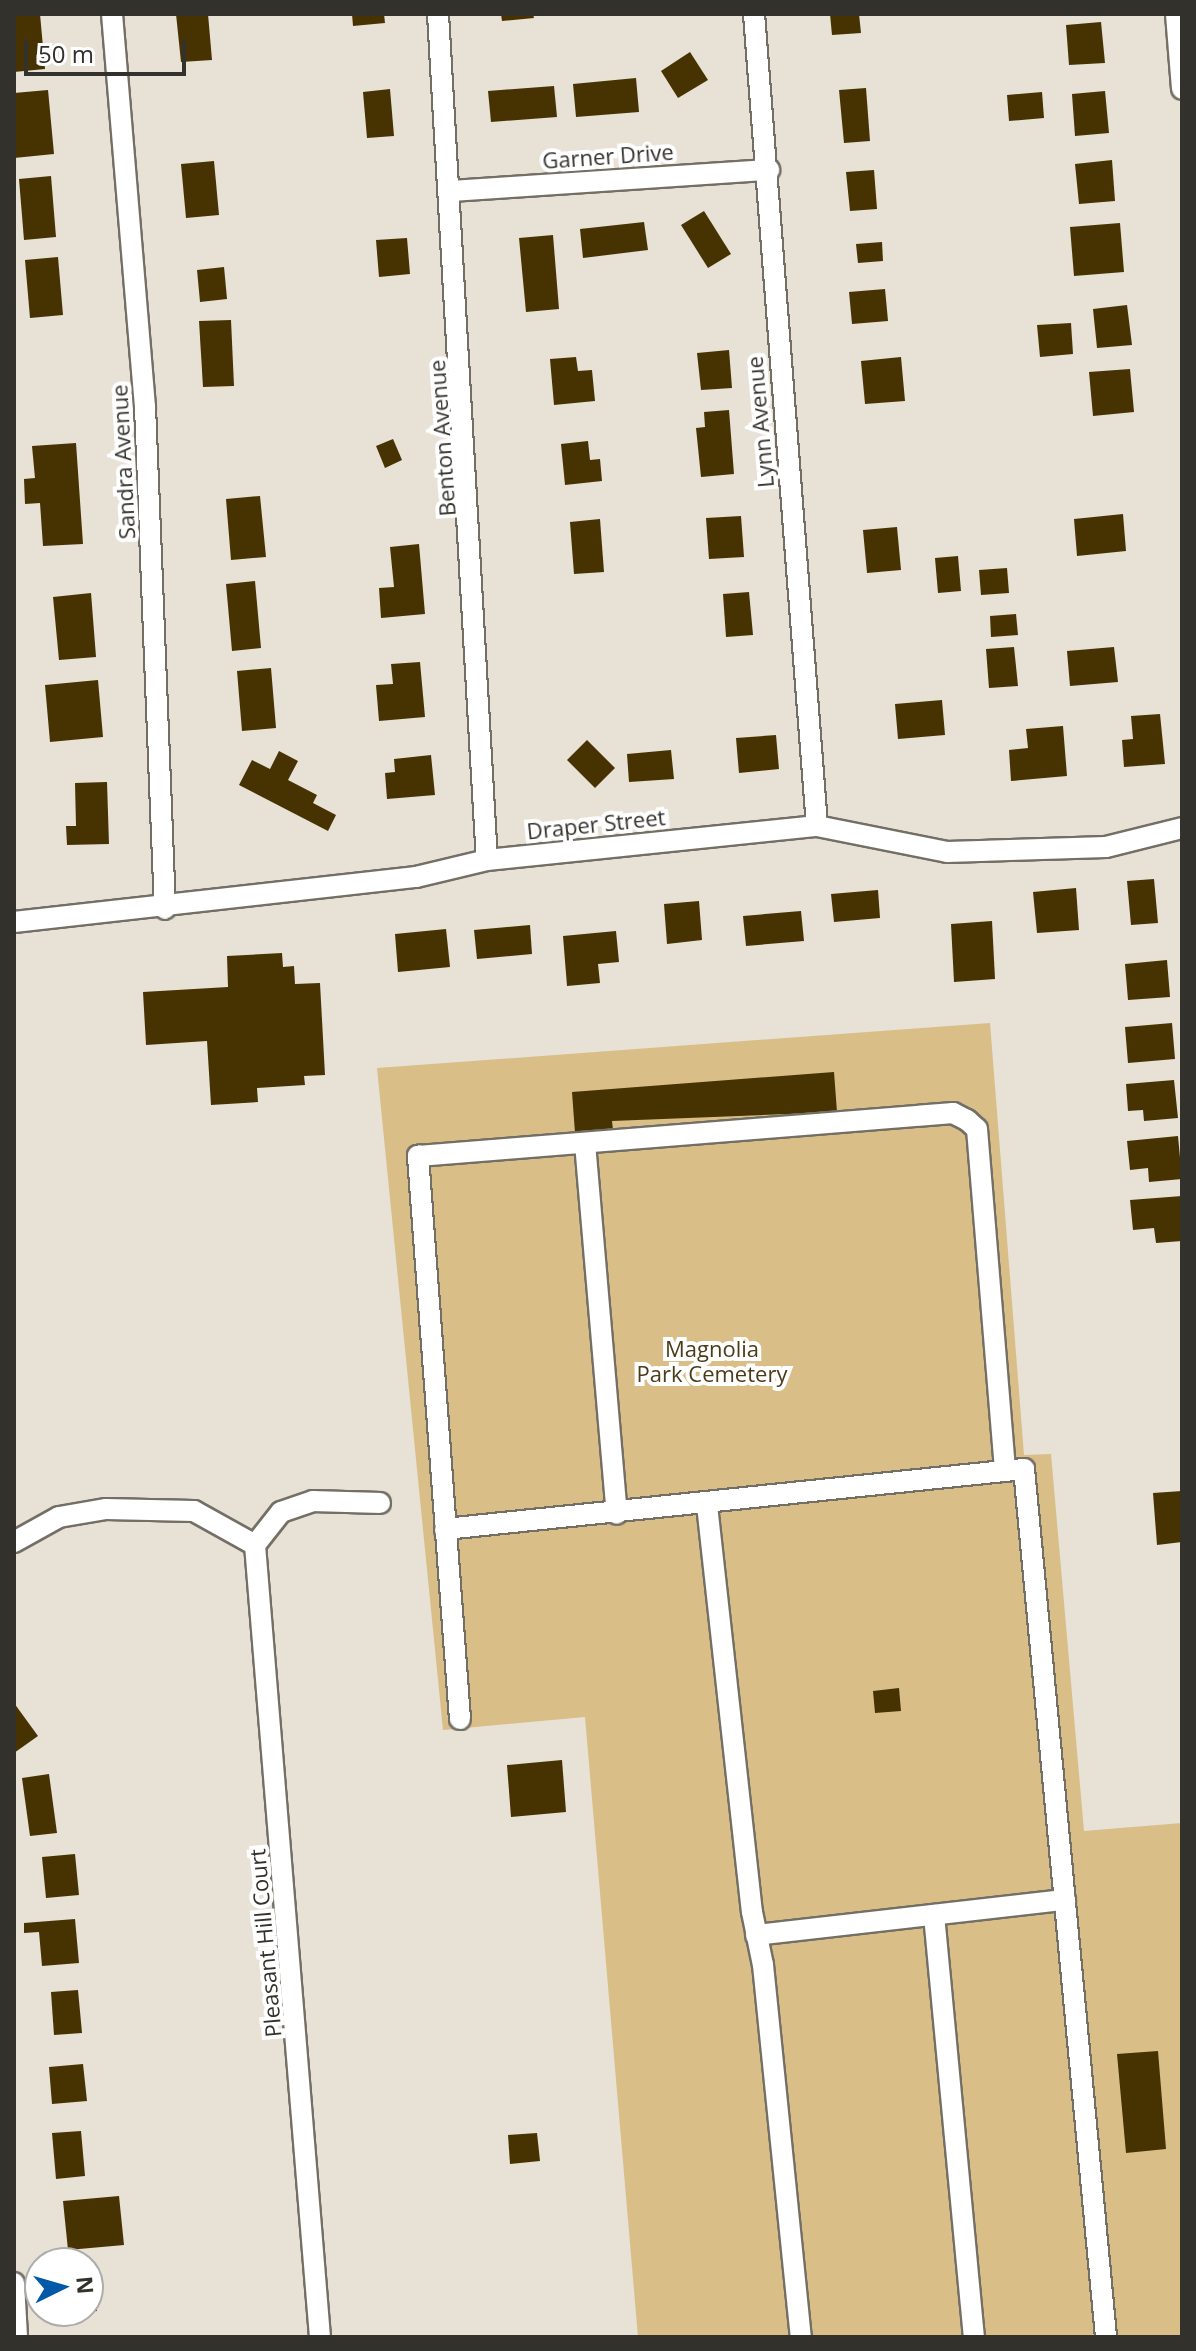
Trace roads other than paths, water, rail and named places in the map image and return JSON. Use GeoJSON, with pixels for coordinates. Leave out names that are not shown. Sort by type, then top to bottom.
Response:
{"type":"FeatureCollection","features":[{"type":"Feature","properties":{"kind":"street","name":"Sandra Avenue"},"geometry":{"type":"LineString","coordinates":[[112,14],[145,407],[165,909]]}},
{"type":"Feature","properties":{"kind":"street","name":"Benton Avenue"},"geometry":{"type":"LineString","coordinates":[[438,14],[487,860]]}},
{"type":"Feature","properties":{"kind":"street","name":"Lynn Avenue"},"geometry":{"type":"LineString","coordinates":[[754,14],[769,170],[774,306],[817,826]]}},
{"type":"Feature","properties":{"kind":"street"},"geometry":{"type":"LineString","coordinates":[[1176,14],[1182,89]]}},
{"type":"Feature","properties":{"kind":"street","name":"Garner Drive"},"geometry":{"type":"LineString","coordinates":[[450,191],[769,170]]}},
{"type":"Feature","properties":{"kind":"street","name":"Draper Street"},"geometry":{"type":"LineString","coordinates":[[14,922],[165,909],[416,877],[487,860],[817,826],[947,852],[1106,847],[1182,828]]}},
{"type":"Feature","properties":{"kind":"street"},"geometry":{"type":"LineString","coordinates":[[460,1719],[418,1156],[953,1113],[967,1120],[977,1129],[1005,1471]]}},
{"type":"Feature","properties":{"kind":"street"},"geometry":{"type":"LineString","coordinates":[[585,1143],[617,1514]]}},
{"type":"Feature","properties":{"kind":"street"},"geometry":{"type":"LineString","coordinates":[[445,1529],[707,1505],[1024,1469],[1106,2337]]}},
{"type":"Feature","properties":{"kind":"street"},"geometry":{"type":"LineString","coordinates":[[14,1542],[59,1517],[106,1509],[194,1511],[255,1545],[281,1512],[303,1505],[380,1503]]}},
{"type":"Feature","properties":{"kind":"street"},"geometry":{"type":"LineString","coordinates":[[707,1505],[801,2337]]}},
{"type":"Feature","properties":{"kind":"street","name":"Pleasant Hill Court"},"geometry":{"type":"LineString","coordinates":[[255,1545],[320,2337]]}},
{"type":"Feature","properties":{"kind":"street"},"geometry":{"type":"LineString","coordinates":[[756,1935],[1065,1900]]}},
{"type":"Feature","properties":{"kind":"street"},"geometry":{"type":"LineString","coordinates":[[934,1915],[974,2337]]}},
{"type":"Feature","properties":{"kind":"street"},"geometry":{"type":"LineString","coordinates":[[14,2283],[17,2337]]}},
{"type":"Feature","properties":{"kind":"park label","name":"Magnolia Park Cemetery"},"geometry":{"type":"Point","coordinates":[712,1360]}}]}
